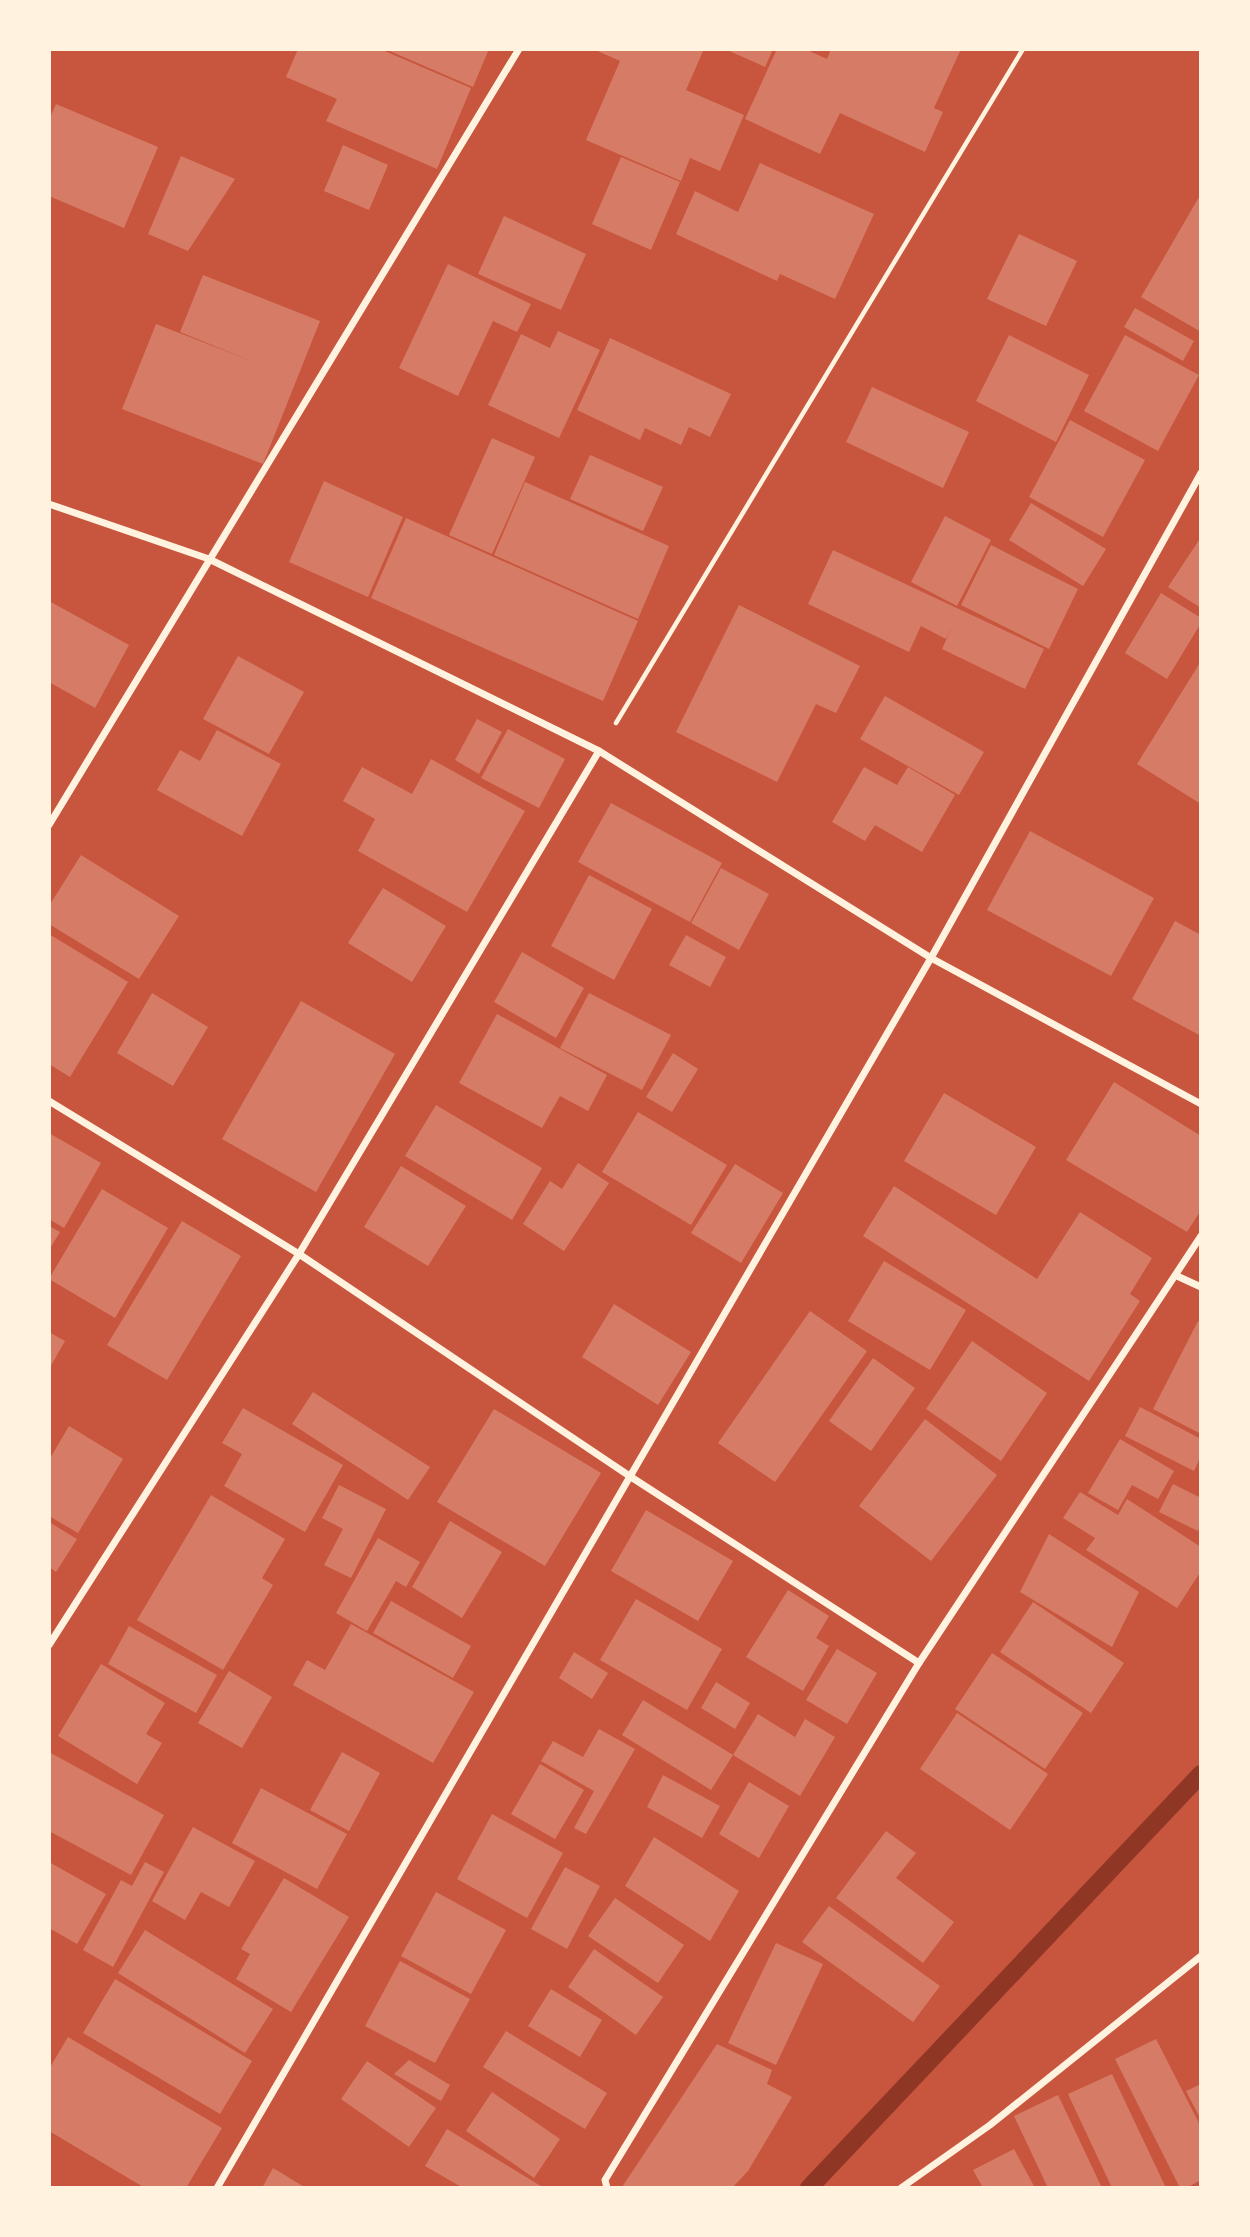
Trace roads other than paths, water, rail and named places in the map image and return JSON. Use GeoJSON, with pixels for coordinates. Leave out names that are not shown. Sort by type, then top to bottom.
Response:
{"type":"FeatureCollection","features":[{"type":"Feature","properties":{"kind":"street"},"geometry":{"type":"LineString","coordinates":[[49,825],[519,49]]}},
{"type":"Feature","properties":{"kind":"street"},"geometry":{"type":"LineString","coordinates":[[217,2188],[931,958],[1201,473]]}},
{"type":"Feature","properties":{"kind":"street"},"geometry":{"type":"LineString","coordinates":[[49,504],[209,559],[599,751],[931,958],[1201,1104]]}},
{"type":"Feature","properties":{"kind":"street"},"geometry":{"type":"LineString","coordinates":[[49,1645],[299,1254],[599,751]]}},
{"type":"Feature","properties":{"kind":"street"},"geometry":{"type":"LineString","coordinates":[[49,1101],[299,1254],[631,1477],[919,1663]]}},
{"type":"Feature","properties":{"kind":"street"},"geometry":{"type":"LineString","coordinates":[[601,2188],[606,2184],[919,1663],[1201,1236]]}},
{"type":"Feature","properties":{"kind":"street"},"geometry":{"type":"LineString","coordinates":[[1177,1276],[1201,1287]]}},
{"type":"Feature","properties":{"kind":"street"},"geometry":{"type":"LineString","coordinates":[[901,2188],[990,2125],[1201,1956]]}},
{"type":"Feature","properties":{"kind":"waterway"},"geometry":{"type":"LineString","coordinates":[[809,2188],[1201,1774]]}}]}
